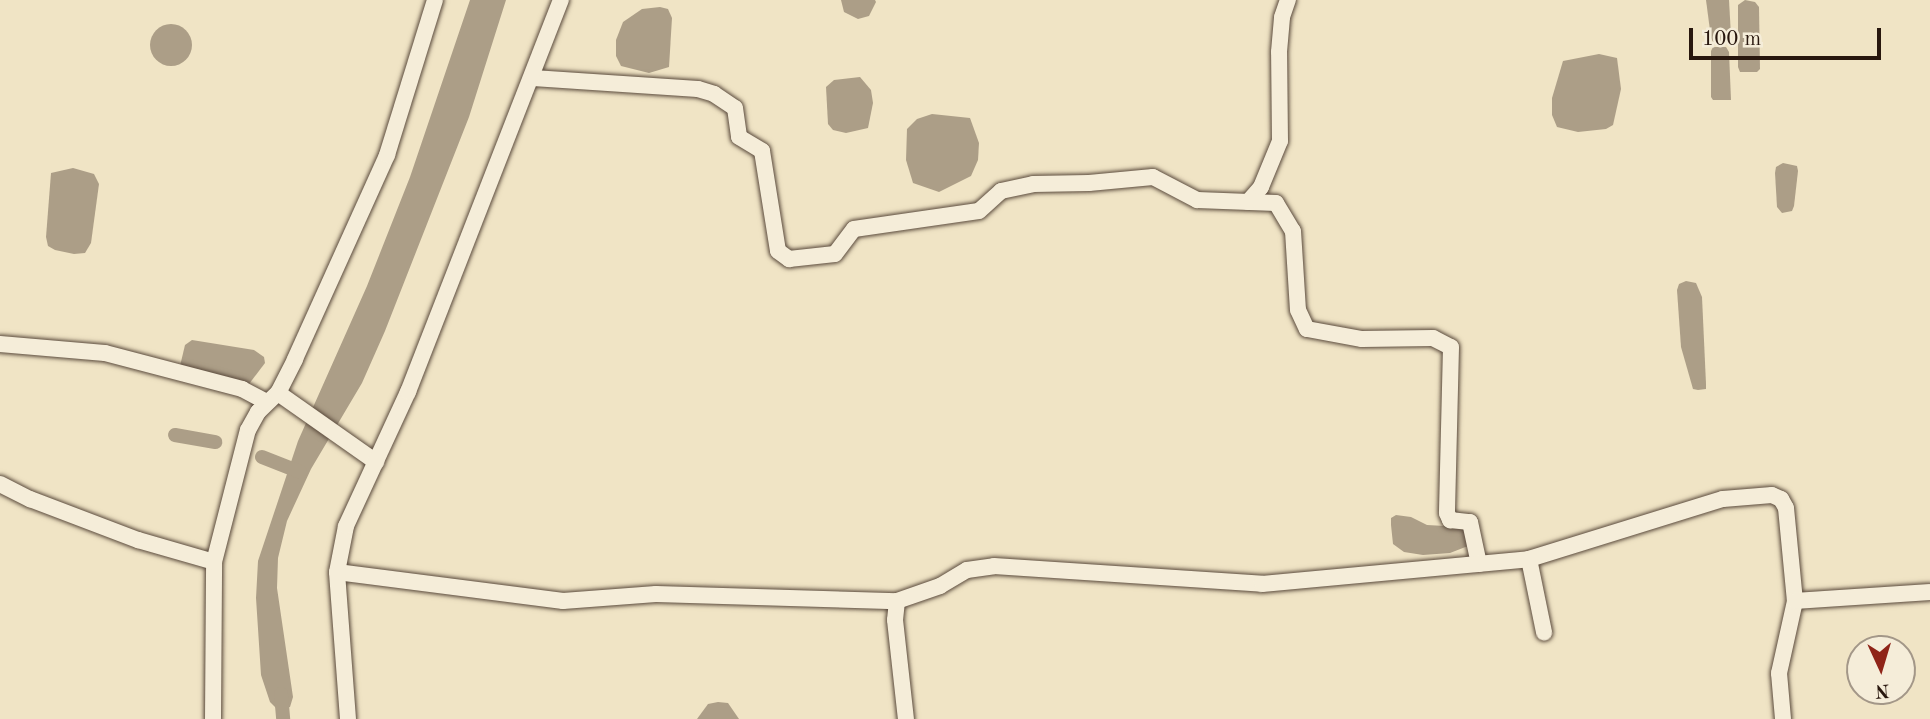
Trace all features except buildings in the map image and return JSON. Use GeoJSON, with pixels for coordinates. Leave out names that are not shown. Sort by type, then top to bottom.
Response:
{"type":"FeatureCollection","features":[{"type":"Feature","properties":{"kind":"street"},"geometry":{"type":"LineString","coordinates":[[213,719],[214,562],[248,430],[272,398],[387,155],[435,0]]}},
{"type":"Feature","properties":{"kind":"street"},"geometry":{"type":"LineString","coordinates":[[348,719],[337,572],[346,526],[408,393],[533,78],[561,0]]}},
{"type":"Feature","properties":{"kind":"street"},"geometry":{"type":"LineString","coordinates":[[1248,202],[1261,187],[1280,141],[1279,52],[1282,17],[1288,0]]}},
{"type":"Feature","properties":{"kind":"street"},"geometry":{"type":"LineString","coordinates":[[533,78],[698,89],[714,94],[735,108],[739,137],[762,151],[773,230],[779,251],[789,259],[835,254],[854,229],[979,211],[1001,191],[1033,184],[1089,183],[1153,177],[1197,200],[1276,203],[1293,231],[1298,310],[1307,329],[1362,340],[1433,338],[1451,347],[1446,465],[1447,513],[1450,520],[1470,522],[1479,564]]}},
{"type":"Feature","properties":{"kind":"street"},"geometry":{"type":"LineString","coordinates":[[0,344],[105,353],[272,398],[376,462]]}},
{"type":"Feature","properties":{"kind":"street"},"geometry":{"type":"LineString","coordinates":[[0,484],[30,499],[138,540],[214,562]]}},
{"type":"Feature","properties":{"kind":"street"},"geometry":{"type":"LineString","coordinates":[[337,572],[563,601],[656,594],[897,601],[940,586],[967,570],[994,566],[1262,584],[1529,559],[1723,499],[1772,495],[1781,499],[1786,508],[1795,601],[1779,673],[1783,719]]}},
{"type":"Feature","properties":{"kind":"street"},"geometry":{"type":"LineString","coordinates":[[1529,559],[1537,586],[1544,632]]}},
{"type":"Feature","properties":{"kind":"street"},"geometry":{"type":"LineString","coordinates":[[1795,601],[1930,592]]}},
{"type":"Feature","properties":{"kind":"street"},"geometry":{"type":"LineString","coordinates":[[897,601],[895,620],[906,719]]}},
{"type":"Feature","properties":{"kind":"shaded area"},"geometry":{"type":"Polygon","coordinates":[[[470,0],[506,0],[469,117],[362,383],[311,469],[287,521],[278,558],[277,588],[293,697],[290,707],[278,710],[270,702],[261,675],[256,598],[258,561],[298,441],[367,286],[410,177],[470,0]]]}},
{"type":"Feature","properties":{"kind":"shaded area"},"geometry":{"type":"Polygon","coordinates":[[[841,0],[876,2],[869,16],[858,19],[844,12],[841,0]]]}},
{"type":"Feature","properties":{"kind":"shaded area"},"geometry":{"type":"Polygon","coordinates":[[[1706,0],[1729,0],[1731,36],[1727,43],[1713,42],[1711,38],[1706,0]]]}},
{"type":"Feature","properties":{"kind":"shaded area"},"geometry":{"type":"Polygon","coordinates":[[[1745,0],[1755,2],[1759,7],[1760,69],[1757,72],[1740,72],[1738,67],[1738,5],[1745,0]]]}},
{"type":"Feature","properties":{"kind":"shaded area"},"geometry":{"type":"Polygon","coordinates":[[[642,9],[668,9],[672,18],[669,67],[649,73],[621,66],[616,56],[616,40],[623,22],[642,9]]]}},
{"type":"Feature","properties":{"kind":"shaded area"},"geometry":{"type":"Polygon","coordinates":[[[171,24],[186,30],[192,45],[186,60],[171,66],[156,60],[150,45],[156,30],[171,24]]]}},
{"type":"Feature","properties":{"kind":"shaded area"},"geometry":{"type":"Polygon","coordinates":[[[1713,47],[1726,47],[1729,52],[1731,100],[1713,100],[1711,97],[1713,47]]]}},
{"type":"Feature","properties":{"kind":"shaded area"},"geometry":{"type":"Polygon","coordinates":[[[1599,54],[1617,58],[1621,89],[1613,125],[1606,129],[1578,132],[1557,127],[1552,115],[1552,98],[1563,61],[1599,54]]]}},
{"type":"Feature","properties":{"kind":"shaded area"},"geometry":{"type":"Polygon","coordinates":[[[860,77],[871,90],[873,103],[868,128],[846,133],[833,130],[828,124],[826,87],[834,80],[860,77]]]}},
{"type":"Feature","properties":{"kind":"shaded area"},"geometry":{"type":"Polygon","coordinates":[[[932,114],[970,118],[979,143],[978,160],[971,176],[939,192],[913,183],[906,160],[907,129],[917,119],[932,114]]]}},
{"type":"Feature","properties":{"kind":"shaded area"},"geometry":{"type":"Polygon","coordinates":[[[1783,163],[1797,166],[1798,171],[1794,206],[1792,211],[1782,213],[1777,207],[1775,173],[1776,167],[1783,163]]]}},
{"type":"Feature","properties":{"kind":"shaded area"},"geometry":{"type":"Polygon","coordinates":[[[73,168],[94,174],[99,184],[91,243],[85,253],[74,254],[48,246],[46,237],[51,173],[73,168]]]}},
{"type":"Feature","properties":{"kind":"shaded area"},"geometry":{"type":"Polygon","coordinates":[[[1686,281],[1696,283],[1702,297],[1706,389],[1693,389],[1681,347],[1677,290],[1679,284],[1686,281]]]}},
{"type":"Feature","properties":{"kind":"shaded area"},"geometry":{"type":"Polygon","coordinates":[[[192,340],[254,350],[264,357],[265,363],[249,384],[180,366],[185,345],[192,340]]]}},
{"type":"Feature","properties":{"kind":"shaded area"},"geometry":{"type":"Polygon","coordinates":[[[1396,515],[1411,517],[1427,525],[1463,527],[1468,546],[1450,553],[1423,555],[1404,552],[1393,544],[1391,518],[1396,515]]]}},
{"type":"Feature","properties":{"kind":"shaded area"},"geometry":{"type":"Polygon","coordinates":[[[728,703],[739,719],[697,719],[708,704],[728,703]]]}},
{"type":"Feature","properties":{"kind":"waterway"},"geometry":{"type":"LineString","coordinates":[[175,435],[215,442]]}},
{"type":"Feature","properties":{"kind":"waterway"},"geometry":{"type":"LineString","coordinates":[[262,457],[300,472]]}},
{"type":"Feature","properties":{"kind":"waterway"},"geometry":{"type":"LineString","coordinates":[[281,694],[283,719]]}}]}
